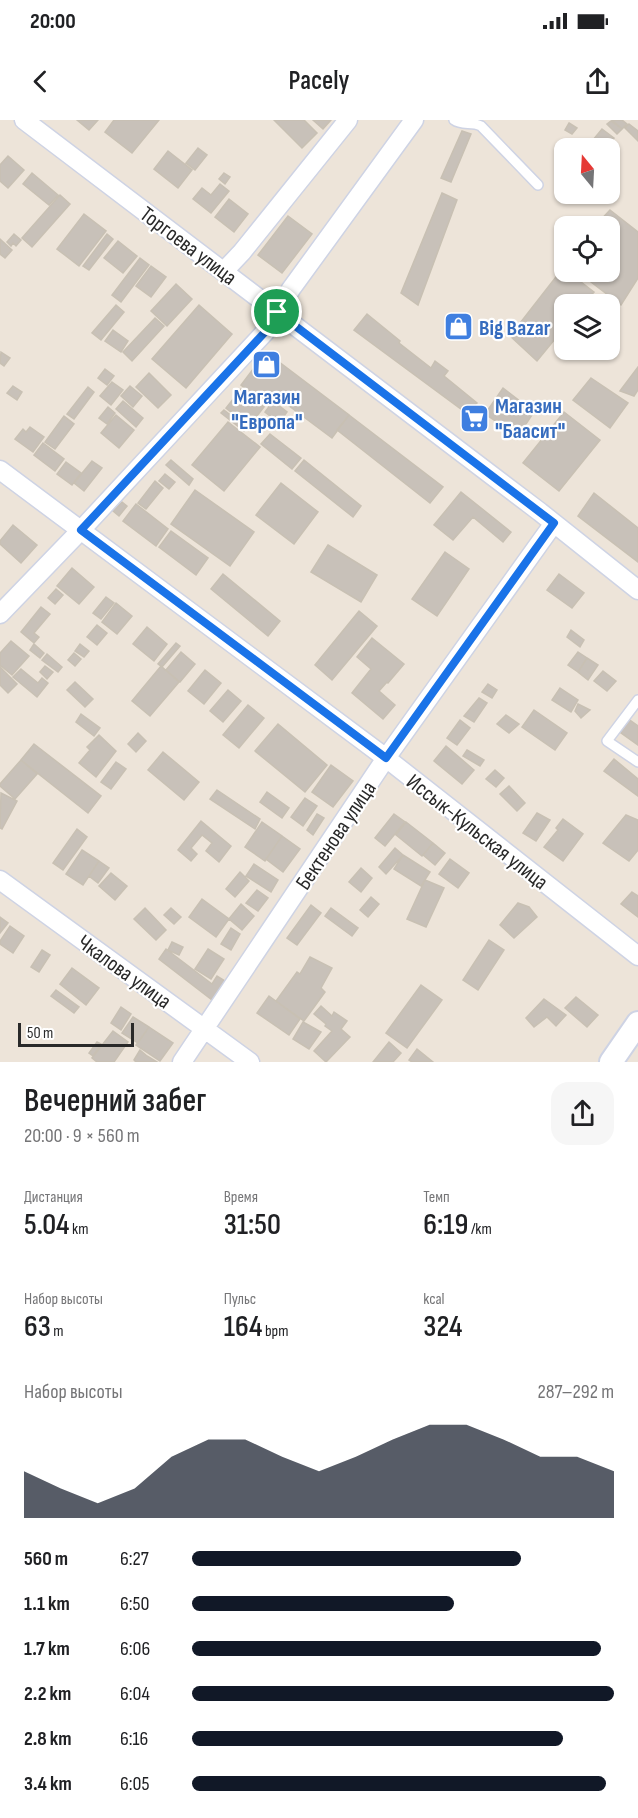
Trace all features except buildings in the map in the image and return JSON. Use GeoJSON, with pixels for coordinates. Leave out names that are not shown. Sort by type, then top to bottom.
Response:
{"type":"FeatureCollection","features":[{"type":"Feature","properties":{"kind":"street","name":"Торгоева улица"},"geometry":{"type":"LineString","coordinates":[[24,120],[554,523],[638,590]]}},
{"type":"Feature","properties":{"kind":"street"},"geometry":{"type":"LineString","coordinates":[[224,272],[348,120]]}},
{"type":"Feature","properties":{"kind":"street"},"geometry":{"type":"LineString","coordinates":[[0,614],[265,332],[298,279],[414,120]]}},
{"type":"Feature","properties":{"kind":"street","name":"Иссык-Кульская улица"},"geometry":{"type":"LineString","coordinates":[[0,470],[386,758],[638,956]]}},
{"type":"Feature","properties":{"kind":"street","name":"Бектенова улица"},"geometry":{"type":"LineString","coordinates":[[183,1062],[386,758],[554,523]]}},
{"type":"Feature","properties":{"kind":"street","name":"Чкалова улица"},"geometry":{"type":"LineString","coordinates":[[0,880],[250,1062]]}},
{"type":"Feature","properties":{"kind":"street"},"geometry":{"type":"LineString","coordinates":[[611,1062],[638,1023]]}},
{"type":"Feature","properties":{"kind":"lane"},"geometry":{"type":"LineString","coordinates":[[454,120],[458,123],[475,123],[481,126],[538,185]]}},
{"type":"Feature","properties":{"kind":"lane"},"geometry":{"type":"LineString","coordinates":[[638,700],[607,741],[638,762]]}},
{"type":"Feature","properties":{"kind":"place","name":"Big Bazar"},"geometry":{"type":"Point","coordinates":[458,327]}},
{"type":"Feature","properties":{"kind":"place","name":"Магазин \"Европа\""},"geometry":{"type":"Point","coordinates":[267,364]}},
{"type":"Feature","properties":{"kind":"place","name":"Магазин \"Баасит\""},"geometry":{"type":"Point","coordinates":[474,418]}},
{"type":"Feature","properties":{"kind":"route"},"geometry":{"type":"LineString","coordinates":[[277,312],[554,523],[386,758],[81,530],[265,332],[277,312]]}}]}
